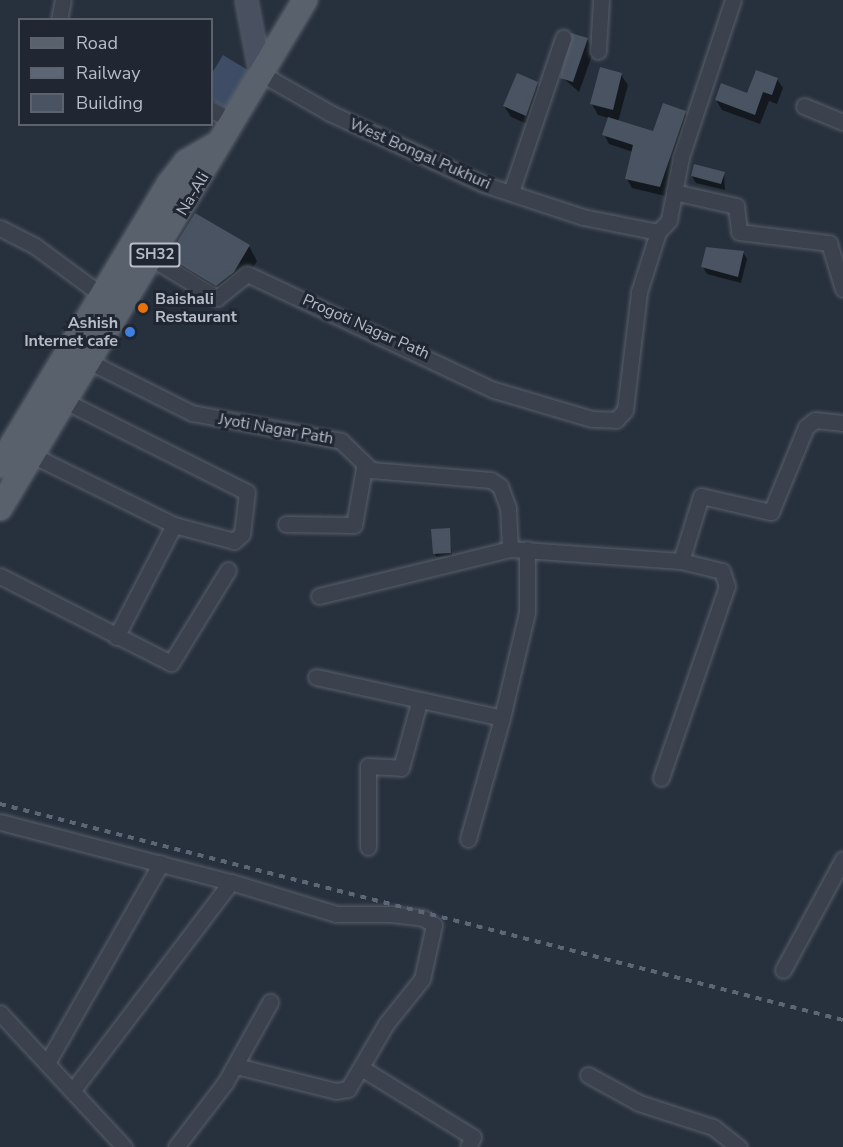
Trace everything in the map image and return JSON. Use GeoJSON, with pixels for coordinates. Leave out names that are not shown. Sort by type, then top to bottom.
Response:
{"type":"FeatureCollection","features":[{"type":"Feature","properties":{"kind":"main road","name":"Na-Ali"},"geometry":{"type":"LineString","coordinates":[[0,508],[67,402],[209,166],[222,116],[260,73],[305,0]]}},
{"type":"Feature","properties":{"kind":"main road"},"geometry":{"type":"LineString","coordinates":[[0,491],[214,146]]}},
{"type":"Feature","properties":{"kind":"main road"},"geometry":{"type":"LineString","coordinates":[[0,465],[100,294],[179,170],[214,146]]}},
{"type":"Feature","properties":{"kind":"street"},"geometry":{"type":"LineString","coordinates":[[59,18],[63,0]]}},
{"type":"Feature","properties":{"kind":"street"},"geometry":{"type":"LineString","coordinates":[[246,0],[260,73]]}},
{"type":"Feature","properties":{"kind":"street"},"geometry":{"type":"LineString","coordinates":[[598,51],[601,0]]}},
{"type":"Feature","properties":{"kind":"street"},"geometry":{"type":"LineString","coordinates":[[658,232],[667,225],[674,192],[733,0]]}},
{"type":"Feature","properties":{"kind":"street"},"geometry":{"type":"LineString","coordinates":[[511,192],[563,38]]}},
{"type":"Feature","properties":{"kind":"street","name":"West Bongal Pukhuri"},"geometry":{"type":"LineString","coordinates":[[260,73],[330,113],[511,192],[583,217],[658,232]]}},
{"type":"Feature","properties":{"kind":"street"},"geometry":{"type":"LineString","coordinates":[[804,106],[843,120]]}},
{"type":"Feature","properties":{"kind":"street"},"geometry":{"type":"LineString","coordinates":[[674,192],[736,206],[737,230],[743,233],[829,243],[843,289]]}},
{"type":"Feature","properties":{"kind":"street"},"geometry":{"type":"LineString","coordinates":[[0,228],[35,246],[100,294]]}},
{"type":"Feature","properties":{"kind":"street","name":"Progoti Nagar Path"},"geometry":{"type":"LineString","coordinates":[[153,259],[217,298],[247,274],[481,384],[592,419],[616,420],[625,410],[636,304],[658,232]]}},
{"type":"Feature","properties":{"kind":"street","name":"Jyoti Nagar Path"},"geometry":{"type":"LineString","coordinates":[[90,362],[192,413],[341,441],[354,448],[364,468]]}},
{"type":"Feature","properties":{"kind":"street"},"geometry":{"type":"LineString","coordinates":[[33,456],[174,525],[234,541],[242,534],[247,492],[67,402]]}},
{"type":"Feature","properties":{"kind":"street"},"geometry":{"type":"LineString","coordinates":[[681,561],[701,496],[771,512],[806,427],[815,420],[843,423]]}},
{"type":"Feature","properties":{"kind":"street"},"geometry":{"type":"LineString","coordinates":[[286,524],[357,523],[364,468],[491,480],[500,486],[508,508],[510,549]]}},
{"type":"Feature","properties":{"kind":"street"},"geometry":{"type":"LineString","coordinates":[[116,637],[174,525]]}},
{"type":"Feature","properties":{"kind":"street"},"geometry":{"type":"LineString","coordinates":[[319,596],[510,549],[681,561],[722,572],[728,579],[661,778]]}},
{"type":"Feature","properties":{"kind":"street"},"geometry":{"type":"LineString","coordinates":[[468,839],[502,718],[527,612],[527,549]]}},
{"type":"Feature","properties":{"kind":"street"},"geometry":{"type":"LineString","coordinates":[[0,576],[116,637],[176,662],[228,570]]}},
{"type":"Feature","properties":{"kind":"street"},"geometry":{"type":"LineString","coordinates":[[316,677],[418,702],[502,718]]}},
{"type":"Feature","properties":{"kind":"street"},"geometry":{"type":"LineString","coordinates":[[368,847],[368,766],[400,768],[418,702]]}},
{"type":"Feature","properties":{"kind":"street"},"geometry":{"type":"LineString","coordinates":[[0,822],[231,882],[336,914],[402,915],[434,925],[422,979],[386,1023],[363,1070],[348,1089],[336,1091],[236,1066]]}},
{"type":"Feature","properties":{"kind":"street"},"geometry":{"type":"LineString","coordinates":[[783,970],[843,859]]}},
{"type":"Feature","properties":{"kind":"street"},"geometry":{"type":"LineString","coordinates":[[47,1063],[161,863]]}},
{"type":"Feature","properties":{"kind":"street"},"geometry":{"type":"LineString","coordinates":[[73,1090],[231,882]]}},
{"type":"Feature","properties":{"kind":"street"},"geometry":{"type":"LineString","coordinates":[[176,1147],[236,1066],[270,1002]]}},
{"type":"Feature","properties":{"kind":"street"},"geometry":{"type":"LineString","coordinates":[[0,1013],[124,1147]]}},
{"type":"Feature","properties":{"kind":"street"},"geometry":{"type":"LineString","coordinates":[[363,1070],[473,1137],[468,1147]]}},
{"type":"Feature","properties":{"kind":"street"},"geometry":{"type":"LineString","coordinates":[[588,1076],[639,1103],[713,1126],[739,1147]]}},
{"type":"Feature","properties":{"kind":"water"},"geometry":{"type":"Polygon","coordinates":[[[223,55],[251,72],[230,110],[213,101],[213,71],[223,55]]]}},
{"type":"Feature","properties":{"kind":"building"},"geometry":{"type":"Polygon","coordinates":[[[571,33],[588,38],[573,82],[560,78],[571,33]]]}},
{"type":"Feature","properties":{"kind":"building"},"geometry":{"type":"Polygon","coordinates":[[[600,67],[622,73],[613,110],[590,104],[600,67]]]}},
{"type":"Feature","properties":{"kind":"building"},"geometry":{"type":"Polygon","coordinates":[[[756,70],[778,78],[772,95],[763,92],[755,115],[715,100],[721,83],[747,93],[756,70]]]}},
{"type":"Feature","properties":{"kind":"building"},"geometry":{"type":"Polygon","coordinates":[[[517,73],[538,82],[526,116],[503,106],[517,73]]]}},
{"type":"Feature","properties":{"kind":"building"},"geometry":{"type":"Polygon","coordinates":[[[663,103],[686,111],[660,187],[625,179],[633,145],[602,135],[608,117],[653,131],[663,103]]]}},
{"type":"Feature","properties":{"kind":"building"},"geometry":{"type":"Polygon","coordinates":[[[694,164],[725,172],[721,184],[691,176],[694,164]]]}},
{"type":"Feature","properties":{"kind":"building"},"geometry":{"type":"Polygon","coordinates":[[[195,213],[250,245],[234,272],[216,286],[168,257],[195,213]]]}},
{"type":"Feature","properties":{"kind":"building"},"geometry":{"type":"Polygon","coordinates":[[[706,247],[744,251],[738,277],[701,267],[706,247]]]}},
{"type":"Feature","properties":{"kind":"building"},"geometry":{"type":"Polygon","coordinates":[[[450,528],[451,553],[433,554],[431,529],[450,528]]]}},
{"type":"Feature","properties":{"kind":"railway"},"geometry":{"type":"LineString","coordinates":[[0,804],[843,1020]]}},
{"type":"Feature","properties":{"kind":"place","name":"Baishali Restaurant"},"geometry":{"type":"Point","coordinates":[143,308]}},
{"type":"Feature","properties":{"kind":"place","name":"Ashish Internet cafe"},"geometry":{"type":"Point","coordinates":[130,332]}}]}
